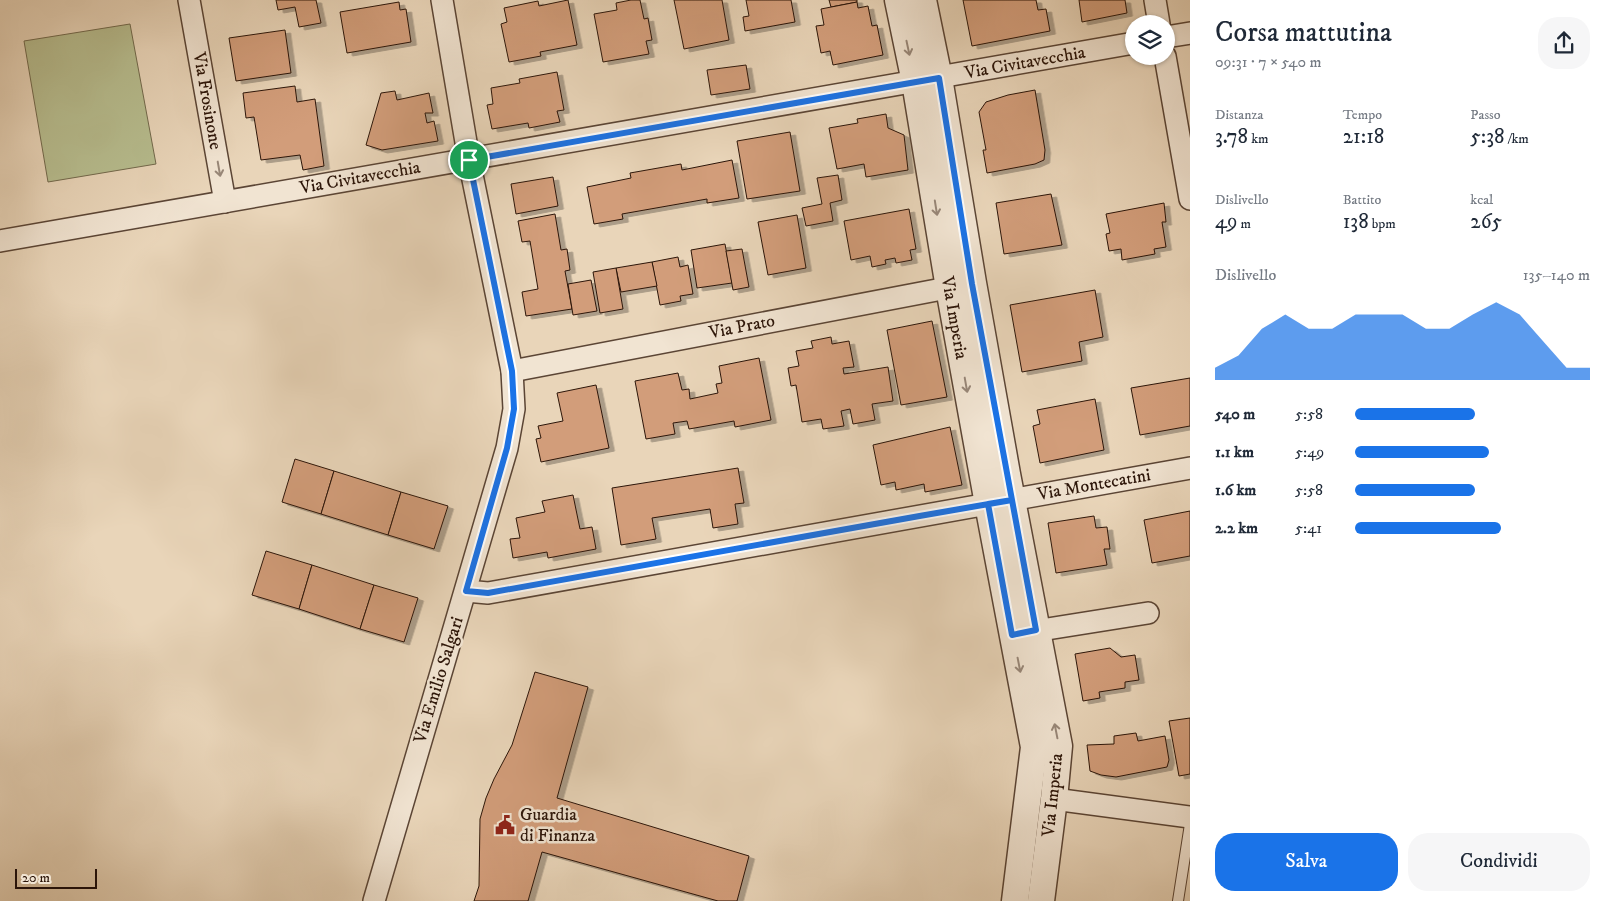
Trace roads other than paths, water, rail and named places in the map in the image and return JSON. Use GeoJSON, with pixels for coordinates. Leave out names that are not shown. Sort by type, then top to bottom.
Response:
{"type":"FeatureCollection","features":[{"type":"Feature","properties":{"kind":"street","name":"Via Frosinone"},"geometry":{"type":"LineString","coordinates":[[189,0],[224,202]]}},
{"type":"Feature","properties":{"kind":"street","name":"Via Emilio Salgari"},"geometry":{"type":"LineString","coordinates":[[374,901],[507,448],[514,409],[512,371],[469,160],[442,0]]}},
{"type":"Feature","properties":{"kind":"street","name":"Via Imperia"},"geometry":{"type":"LineString","coordinates":[[898,0],[927,80]]}},
{"type":"Feature","properties":{"kind":"street","name":"Via Imperia"},"geometry":{"type":"LineString","coordinates":[[923,0],[927,80],[961,286],[1024,633],[1034,747],[1015,901]]}},
{"type":"Feature","properties":{"kind":"street"},"geometry":{"type":"LineString","coordinates":[[1155,0],[1158,15]]}},
{"type":"Feature","properties":{"kind":"street"},"geometry":{"type":"LineString","coordinates":[[1175,36],[1190,33]]}},
{"type":"Feature","properties":{"kind":"street","name":"Via Civitavecchia"},"geometry":{"type":"LineString","coordinates":[[0,241],[1125,45]]}},
{"type":"Feature","properties":{"kind":"street"},"geometry":{"type":"LineString","coordinates":[[1167,65],[1190,199]]}},
{"type":"Feature","properties":{"kind":"street","name":"Via Prato"},"geometry":{"type":"LineString","coordinates":[[512,371],[961,286]]}},
{"type":"Feature","properties":{"kind":"street","name":"Via Montecatini"},"geometry":{"type":"LineString","coordinates":[[466,591],[488,593],[1190,468]]}},
{"type":"Feature","properties":{"kind":"street"},"geometry":{"type":"LineString","coordinates":[[1024,633],[1152,612]]}},
{"type":"Feature","properties":{"kind":"street","name":"Via Imperia"},"geometry":{"type":"LineString","coordinates":[[1024,633],[1059,746],[1041,901]]}},
{"type":"Feature","properties":{"kind":"street"},"geometry":{"type":"LineString","coordinates":[[1054,799],[1190,817]]}},
{"type":"Feature","properties":{"kind":"lane"},"geometry":{"type":"LineString","coordinates":[[1178,901],[1190,824]]}},
{"type":"Feature","properties":{"kind":"place","name":"Guardia di Finanza"},"geometry":{"type":"Point","coordinates":[505,825]}}]}
